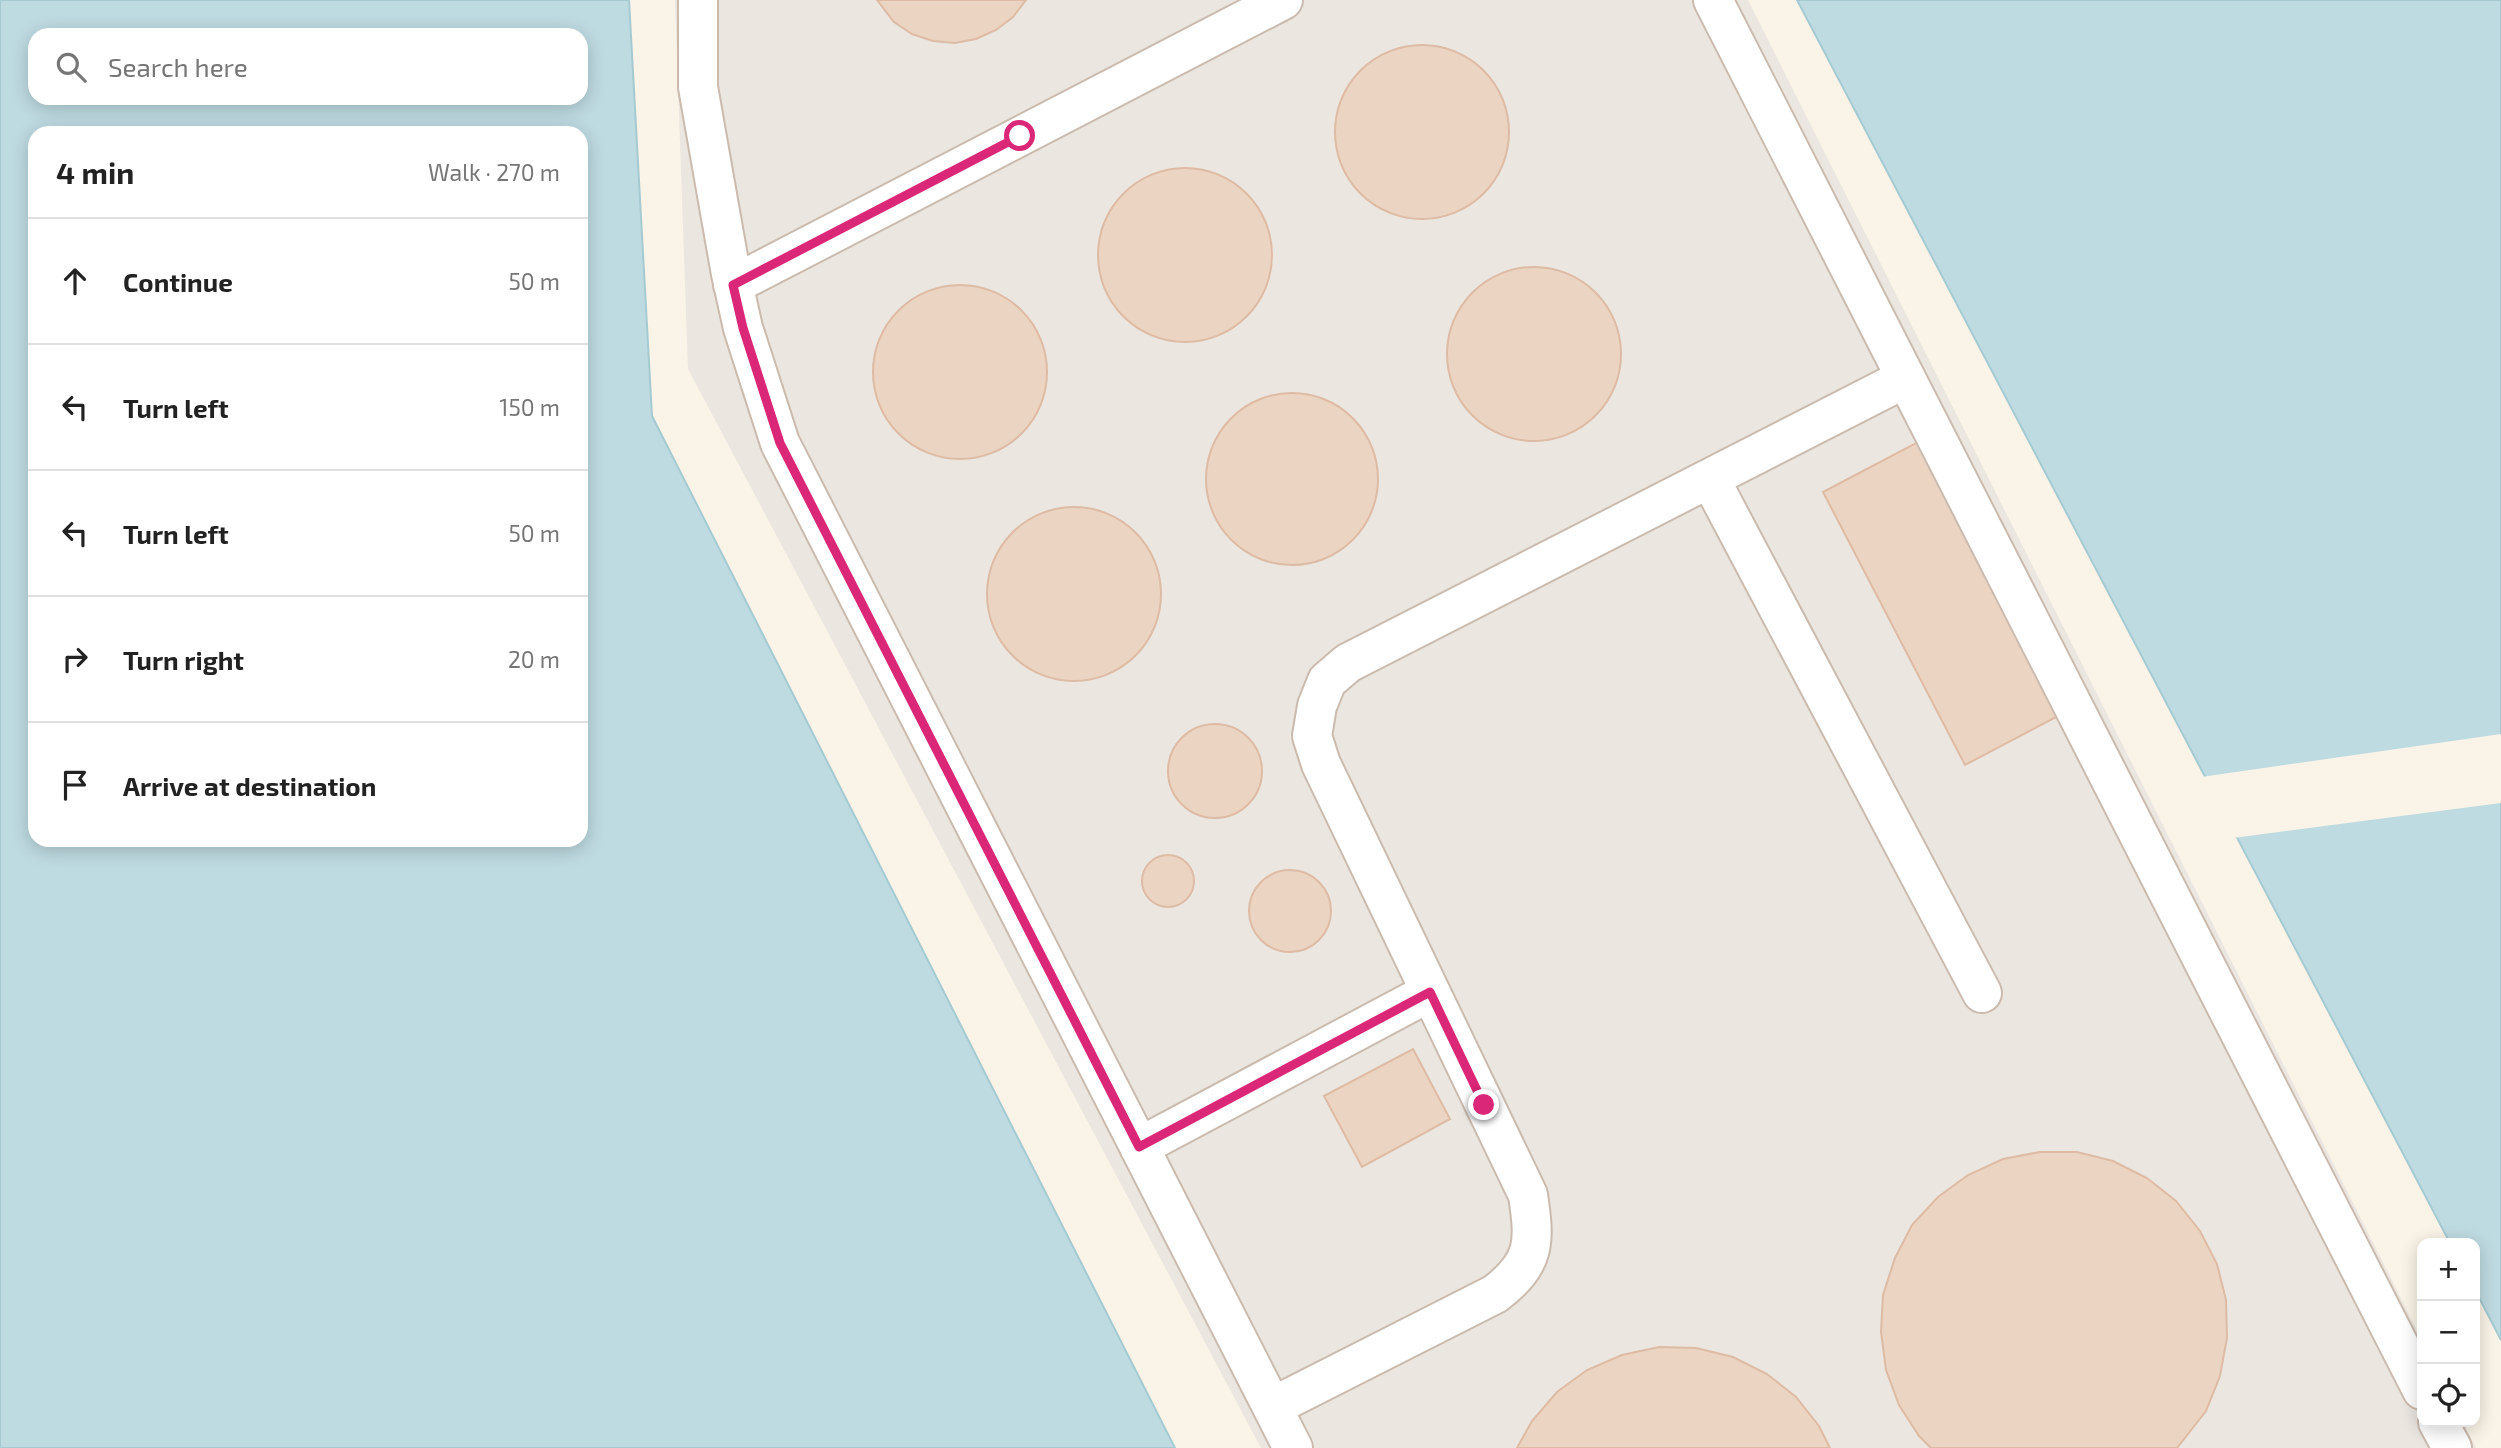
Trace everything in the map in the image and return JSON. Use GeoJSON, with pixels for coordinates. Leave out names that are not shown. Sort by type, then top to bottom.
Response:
{"type":"FeatureCollection","features":[{"type":"Feature","properties":{"kind":"lane"},"geometry":{"type":"LineString","coordinates":[[698,0],[698,87],[733,285],[743,328],[780,443],[1293,1448]]}},
{"type":"Feature","properties":{"kind":"lane"},"geometry":{"type":"LineString","coordinates":[[733,285],[1283,0]]}},
{"type":"Feature","properties":{"kind":"lane"},"geometry":{"type":"LineString","coordinates":[[1713,0],[2417,1380]]}},
{"type":"Feature","properties":{"kind":"lane"},"geometry":{"type":"LineString","coordinates":[[1272,1407],[1495,1294],[1515,1279],[1528,1259],[1533,1231],[1528,1195],[1321,764],[1312,736],[1317,706],[1327,681],[1348,663],[1906,378]]}},
{"type":"Feature","properties":{"kind":"lane"},"geometry":{"type":"LineString","coordinates":[[1710,479],[1982,993]]}},
{"type":"Feature","properties":{"kind":"lane"},"geometry":{"type":"LineString","coordinates":[[1139,1147],[1430,992]]}},
{"type":"Feature","properties":{"kind":"lane"},"geometry":{"type":"LineString","coordinates":[[2441,1427],[2452,1448]]}},
{"type":"Feature","properties":{"kind":"shaded area"},"geometry":{"type":"Polygon","coordinates":[[[675,0],[1748,0],[2417,1330],[2417,1427],[2466,1427],[2476,1448],[1261,1448],[688,369],[675,0]]]}},
{"type":"Feature","properties":{"kind":"water"},"geometry":{"type":"Polygon","coordinates":[[[0,0],[629,0],[652,416],[1175,1448],[0,1448],[0,0]]]}},
{"type":"Feature","properties":{"kind":"water"},"geometry":{"type":"Polygon","coordinates":[[[1797,0],[2501,0],[2501,1340],[2480,1300],[2480,1238],[2447,1238],[1797,0]]]}},
{"type":"Feature","properties":{"kind":"pier"},"geometry":{"type":"Polygon","coordinates":[[[2501,734],[2501,803],[2233,838],[2201,777],[2501,734]]]}},
{"type":"Feature","properties":{"kind":"building"},"geometry":{"type":"Polygon","coordinates":[[[877,0],[1026,0],[1013,17],[996,30],[976,39],[955,43],[933,41],[912,34],[894,22],[877,0]]]}},
{"type":"Feature","properties":{"kind":"building"},"geometry":{"type":"Polygon","coordinates":[[[1422,45],[1455,52],[1483,71],[1502,99],[1509,132],[1502,165],[1483,193],[1455,212],[1422,219],[1389,212],[1361,193],[1342,165],[1335,132],[1342,99],[1361,71],[1389,52],[1422,45]]]}},
{"type":"Feature","properties":{"kind":"building"},"geometry":{"type":"Polygon","coordinates":[[[1185,168],[1218,175],[1246,194],[1265,222],[1272,255],[1265,288],[1246,316],[1218,335],[1185,342],[1152,335],[1124,316],[1105,288],[1098,255],[1105,222],[1124,194],[1152,175],[1185,168]]]}},
{"type":"Feature","properties":{"kind":"building"},"geometry":{"type":"Polygon","coordinates":[[[1534,267],[1567,274],[1595,293],[1614,321],[1621,354],[1614,387],[1595,415],[1567,434],[1534,441],[1501,434],[1473,415],[1454,387],[1447,354],[1454,321],[1473,293],[1501,274],[1534,267]]]}},
{"type":"Feature","properties":{"kind":"building"},"geometry":{"type":"Polygon","coordinates":[[[960,285],[993,292],[1021,311],[1040,339],[1047,372],[1040,405],[1021,433],[993,452],[960,459],[927,452],[899,433],[880,405],[873,372],[880,339],[899,311],[927,292],[960,285]]]}},
{"type":"Feature","properties":{"kind":"building"},"geometry":{"type":"Polygon","coordinates":[[[1292,393],[1325,399],[1353,418],[1372,446],[1378,479],[1372,512],[1353,540],[1325,559],[1292,565],[1259,559],[1231,540],[1212,512],[1206,479],[1212,446],[1231,418],[1259,399],[1292,393]]]}},
{"type":"Feature","properties":{"kind":"building"},"geometry":{"type":"Polygon","coordinates":[[[1918,442],[2060,715],[1965,765],[1823,492],[1918,442]]]}},
{"type":"Feature","properties":{"kind":"building"},"geometry":{"type":"Polygon","coordinates":[[[1074,507],[1107,514],[1135,533],[1154,561],[1161,594],[1154,627],[1135,655],[1107,674],[1074,681],[1041,674],[1013,655],[994,627],[987,594],[994,561],[1013,533],[1041,514],[1074,507]]]}},
{"type":"Feature","properties":{"kind":"building"},"geometry":{"type":"Polygon","coordinates":[[[1215,724],[1233,727],[1248,738],[1259,753],[1262,771],[1259,789],[1248,804],[1233,815],[1215,818],[1197,815],[1182,804],[1171,789],[1168,771],[1171,753],[1182,738],[1197,727],[1215,724]]]}},
{"type":"Feature","properties":{"kind":"building"},"geometry":{"type":"Polygon","coordinates":[[[1168,855],[1187,862],[1194,881],[1187,900],[1168,907],[1149,900],[1142,881],[1149,862],[1168,855]]]}},
{"type":"Feature","properties":{"kind":"building"},"geometry":{"type":"Polygon","coordinates":[[[1282,870],[1298,870],[1313,877],[1324,888],[1331,903],[1328,927],[1319,940],[1298,952],[1282,952],[1267,945],[1256,934],[1249,919],[1249,903],[1256,888],[1267,877],[1282,870]]]}},
{"type":"Feature","properties":{"kind":"building"},"geometry":{"type":"Polygon","coordinates":[[[1413,1049],[1450,1119],[1362,1167],[1324,1096],[1413,1049]]]}},
{"type":"Feature","properties":{"kind":"building"},"geometry":{"type":"Polygon","coordinates":[[[2040,1152],[2077,1152],[2113,1161],[2147,1178],[2176,1201],[2200,1231],[2217,1264],[2226,1300],[2227,1338],[2220,1376],[2206,1411],[2177,1448],[1931,1448],[1919,1436],[1899,1405],[1886,1370],[1881,1332],[1883,1295],[1895,1258],[1912,1225],[1938,1197],[1968,1175],[2003,1159],[2040,1152]]]}},
{"type":"Feature","properties":{"kind":"building"},"geometry":{"type":"Polygon","coordinates":[[[1659,1347],[1696,1348],[1733,1357],[1767,1374],[1796,1397],[1819,1426],[1830,1448],[1517,1448],[1532,1421],[1557,1392],[1587,1370],[1622,1355],[1659,1347]]]}},
{"type":"Feature","properties":{"kind":"route"},"geometry":{"type":"LineString","coordinates":[[1020,136],[733,285],[743,328],[780,443],[1139,1147],[1430,992],[1484,1105]]}}]}
